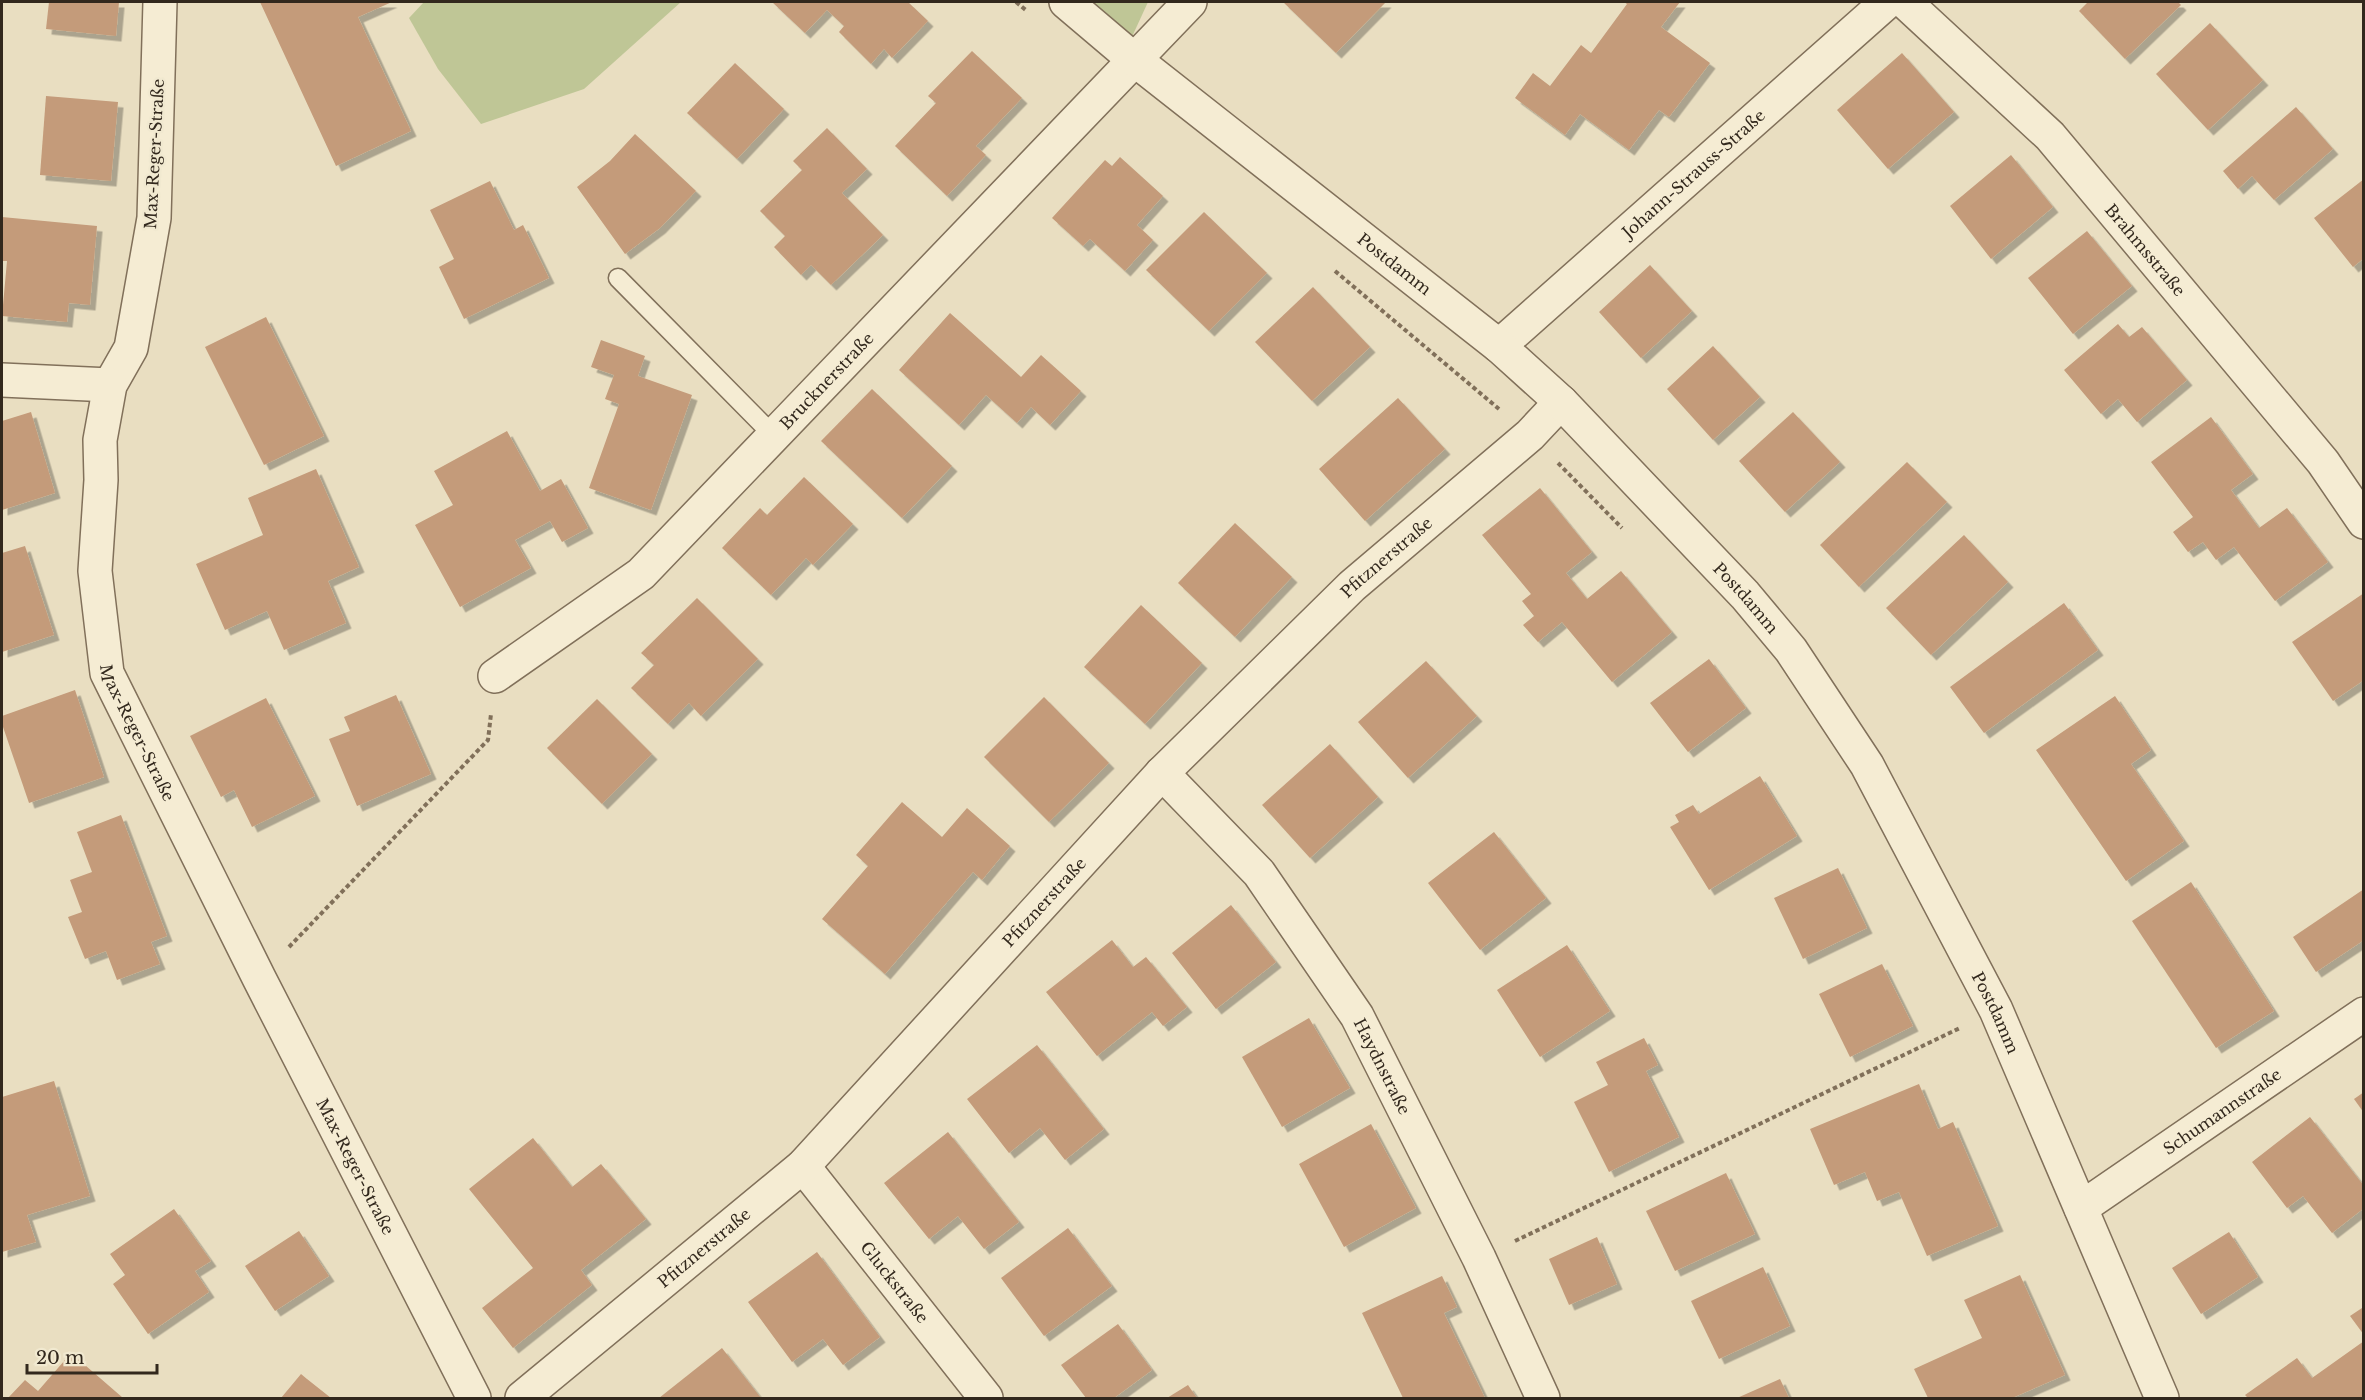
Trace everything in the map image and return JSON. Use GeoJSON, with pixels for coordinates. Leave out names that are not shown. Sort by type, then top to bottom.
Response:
{"type":"FeatureCollection","features":[{"type":"Feature","properties":{"kind":"street","name":"Max-Reger-Straße"},"geometry":{"type":"LineString","coordinates":[[160,2],[154,218],[131,348],[110,385],[100,440],[102,480],[95,571],[107,673],[259,978],[474,1398]]}},
{"type":"Feature","properties":{"kind":"street","name":"Postdamm"},"geometry":{"type":"LineString","coordinates":[[1066,2],[1136,60],[1499,346],[1562,402],[1744,595],[1791,650],[1867,765],[1996,1010],[2162,1398]]}},
{"type":"Feature","properties":{"kind":"street","name":"Brucknerstraße"},"geometry":{"type":"LineString","coordinates":[[495,676],[641,574],[1190,2]]}},
{"type":"Feature","properties":{"kind":"street","name":"Johann-Strauss-Straße"},"geometry":{"type":"LineString","coordinates":[[1499,346],[1887,2]]}},
{"type":"Feature","properties":{"kind":"street","name":"Brahmsstraße"},"geometry":{"type":"LineString","coordinates":[[1905,2],[2050,136],[2324,462],[2364,522]]}},
{"type":"Feature","properties":{"kind":"street"},"geometry":{"type":"LineString","coordinates":[[2,380],[110,385]]}},
{"type":"Feature","properties":{"kind":"street","name":"Pfitznerstraße"},"geometry":{"type":"LineString","coordinates":[[522,1398],[803,1166],[1162,773],[1352,586],[1530,435],[1562,402]]}},
{"type":"Feature","properties":{"kind":"street","name":"Haydnstraße"},"geometry":{"type":"LineString","coordinates":[[1162,773],[1259,873],[1356,1016],[1479,1258],[1543,1398]]}},
{"type":"Feature","properties":{"kind":"street","name":"Schumannstraße"},"geometry":{"type":"LineString","coordinates":[[2081,1208],[2364,1014]]}},
{"type":"Feature","properties":{"kind":"street","name":"Gluckstraße"},"geometry":{"type":"LineString","coordinates":[[803,1166],[986,1398]]}},
{"type":"Feature","properties":{"kind":"lane"},"geometry":{"type":"LineString","coordinates":[[618,278],[774,436]]}},
{"type":"Feature","properties":{"kind":"path"},"geometry":{"type":"LineString","coordinates":[[1330,267],[1530,435],[1623,528]]}},
{"type":"Feature","properties":{"kind":"path"},"geometry":{"type":"LineString","coordinates":[[259,978],[488,740],[495,676]]}},
{"type":"Feature","properties":{"kind":"path"},"geometry":{"type":"LineString","coordinates":[[1479,1258],[1996,1010]]}},
{"type":"Feature","properties":{"kind":"green space"},"geometry":{"type":"Polygon","coordinates":[[[424,2],[681,2],[584,89],[481,124],[438,69],[409,18],[424,2]]]}},
{"type":"Feature","properties":{"kind":"green space"},"geometry":{"type":"Polygon","coordinates":[[[1067,2],[1148,2],[1125,52],[1067,2]]]}},
{"type":"Feature","properties":{"kind":"building"},"geometry":{"type":"Polygon","coordinates":[[[49,2],[119,2],[116,36],[46,29],[49,2]]]}},
{"type":"Feature","properties":{"kind":"building"},"geometry":{"type":"Polygon","coordinates":[[[260,2],[392,2],[358,17],[411,131],[336,166],[260,2]]]}},
{"type":"Feature","properties":{"kind":"building"},"geometry":{"type":"Polygon","coordinates":[[[772,2],[908,2],[928,21],[892,58],[884,49],[871,64],[839,32],[844,26],[827,10],[805,33],[772,2]]]}},
{"type":"Feature","properties":{"kind":"building"},"geometry":{"type":"Polygon","coordinates":[[[1283,2],[1386,2],[1336,53],[1283,2]]]}},
{"type":"Feature","properties":{"kind":"building"},"geometry":{"type":"Polygon","coordinates":[[[1624,2],[1680,2],[1661,27],[1710,63],[1669,117],[1659,110],[1629,150],[1580,114],[1565,135],[1515,98],[1533,73],[1550,86],[1581,45],[1591,53],[1627,4],[1624,2]]]}},
{"type":"Feature","properties":{"kind":"building"},"geometry":{"type":"Polygon","coordinates":[[[2088,2],[2178,2],[2181,5],[2125,59],[2079,11],[2088,2]]]}},
{"type":"Feature","properties":{"kind":"building"},"geometry":{"type":"Polygon","coordinates":[[[2210,23],[2263,80],[2208,130],[2156,74],[2210,23]]]}},
{"type":"Feature","properties":{"kind":"building"},"geometry":{"type":"Polygon","coordinates":[[[972,51],[1022,98],[976,146],[986,155],[947,196],[895,146],[936,103],[928,96],[972,51]]]}},
{"type":"Feature","properties":{"kind":"building"},"geometry":{"type":"Polygon","coordinates":[[[1902,53],[1954,112],[1888,169],[1837,110],[1902,53]]]}},
{"type":"Feature","properties":{"kind":"building"},"geometry":{"type":"Polygon","coordinates":[[[735,63],[784,109],[737,159],[687,113],[735,63]]]}},
{"type":"Feature","properties":{"kind":"building"},"geometry":{"type":"Polygon","coordinates":[[[46,96],[118,102],[111,181],[40,175],[46,96]]]}},
{"type":"Feature","properties":{"kind":"building"},"geometry":{"type":"Polygon","coordinates":[[[2296,107],[2333,149],[2274,200],[2252,176],[2238,189],[2223,171],[2296,107]]]}},
{"type":"Feature","properties":{"kind":"building"},"geometry":{"type":"Polygon","coordinates":[[[827,128],[867,169],[842,193],[883,235],[831,285],[811,265],[801,275],[774,247],[785,236],[760,211],[802,170],[793,161],[827,128]]]}},
{"type":"Feature","properties":{"kind":"building"},"geometry":{"type":"Polygon","coordinates":[[[635,134],[696,191],[660,228],[625,254],[577,187],[610,161],[635,134]]]}},
{"type":"Feature","properties":{"kind":"building"},"geometry":{"type":"Polygon","coordinates":[[[2011,155],[2053,207],[1991,259],[1950,206],[2011,155]]]}},
{"type":"Feature","properties":{"kind":"building"},"geometry":{"type":"Polygon","coordinates":[[[1120,157],[1163,196],[1137,225],[1153,240],[1125,271],[1090,239],[1083,246],[1052,218],[1105,160],[1112,166],[1120,157]]]}},
{"type":"Feature","properties":{"kind":"building"},"geometry":{"type":"Polygon","coordinates":[[[2364,179],[2364,258],[2353,267],[2314,218],[2364,179]]]}},
{"type":"Feature","properties":{"kind":"building"},"geometry":{"type":"Polygon","coordinates":[[[490,181],[514,230],[523,225],[549,278],[464,319],[439,267],[454,259],[430,210],[490,181]]]}},
{"type":"Feature","properties":{"kind":"building"},"geometry":{"type":"Polygon","coordinates":[[[1204,212],[1267,273],[1209,331],[1146,270],[1204,212]]]}},
{"type":"Feature","properties":{"kind":"building"},"geometry":{"type":"Polygon","coordinates":[[[2,217],[97,226],[90,305],[69,303],[67,322],[2,316],[7,261],[2,261],[2,217]]]}},
{"type":"Feature","properties":{"kind":"building"},"geometry":{"type":"Polygon","coordinates":[[[2087,231],[2132,286],[2073,334],[2028,278],[2087,231]]]}},
{"type":"Feature","properties":{"kind":"building"},"geometry":{"type":"Polygon","coordinates":[[[1650,265],[1692,311],[1641,358],[1599,312],[1650,265]]]}},
{"type":"Feature","properties":{"kind":"building"},"geometry":{"type":"Polygon","coordinates":[[[1313,287],[1370,347],[1312,401],[1255,342],[1313,287]]]}},
{"type":"Feature","properties":{"kind":"building"},"geometry":{"type":"Polygon","coordinates":[[[950,313],[1021,377],[1041,355],[1081,391],[1050,425],[1031,407],[1017,423],[986,395],[959,425],[899,370],[950,313]]]}},
{"type":"Feature","properties":{"kind":"building"},"geometry":{"type":"Polygon","coordinates":[[[266,317],[324,436],[264,465],[205,347],[266,317]]]}},
{"type":"Feature","properties":{"kind":"building"},"geometry":{"type":"Polygon","coordinates":[[[2118,324],[2129,337],[2142,327],[2187,380],[2137,422],[2118,399],[2101,414],[2064,370],[2118,324]]]}},
{"type":"Feature","properties":{"kind":"building"},"geometry":{"type":"Polygon","coordinates":[[[601,340],[645,356],[638,376],[692,395],[651,510],[589,488],[619,404],[605,399],[614,375],[591,367],[601,340]]]}},
{"type":"Feature","properties":{"kind":"building"},"geometry":{"type":"Polygon","coordinates":[[[1713,346],[1760,397],[1713,440],[1667,389],[1713,346]]]}},
{"type":"Feature","properties":{"kind":"building"},"geometry":{"type":"Polygon","coordinates":[[[872,389],[952,466],[902,518],[821,441],[872,389]]]}},
{"type":"Feature","properties":{"kind":"building"},"geometry":{"type":"Polygon","coordinates":[[[1398,398],[1445,449],[1365,521],[1319,469],[1398,398]]]}},
{"type":"Feature","properties":{"kind":"building"},"geometry":{"type":"Polygon","coordinates":[[[31,412],[55,493],[2,510],[2,421],[31,412]]]}},
{"type":"Feature","properties":{"kind":"building"},"geometry":{"type":"Polygon","coordinates":[[[1793,412],[1840,462],[1785,512],[1739,461],[1793,412]]]}},
{"type":"Feature","properties":{"kind":"building"},"geometry":{"type":"Polygon","coordinates":[[[2211,417],[2253,474],[2231,490],[2259,528],[2287,508],[2328,562],[2275,601],[2234,547],[2216,560],[2203,542],[2188,552],[2173,532],[2193,517],[2151,462],[2211,417]]]}},
{"type":"Feature","properties":{"kind":"building"},"geometry":{"type":"Polygon","coordinates":[[[507,431],[540,491],[561,479],[588,528],[562,542],[550,521],[515,540],[531,568],[460,607],[415,525],[453,505],[434,471],[507,431]]]}},
{"type":"Feature","properties":{"kind":"building"},"geometry":{"type":"Polygon","coordinates":[[[1907,462],[1947,502],[1859,587],[1820,545],[1907,462]]]}},
{"type":"Feature","properties":{"kind":"building"},"geometry":{"type":"Polygon","coordinates":[[[316,469],[359,567],[328,581],[346,623],[284,650],[267,611],[225,630],[196,564],[263,535],[248,498],[316,469]]]}},
{"type":"Feature","properties":{"kind":"building"},"geometry":{"type":"Polygon","coordinates":[[[804,477],[853,524],[813,565],[806,558],[771,595],[722,548],[760,508],[767,515],[804,477]]]}},
{"type":"Feature","properties":{"kind":"building"},"geometry":{"type":"Polygon","coordinates":[[[1540,488],[1592,552],[1566,573],[1587,599],[1621,571],[1672,632],[1612,682],[1562,622],[1538,642],[1523,625],[1534,616],[1522,601],[1531,594],[1482,535],[1540,488]]]}},
{"type":"Feature","properties":{"kind":"building"},"geometry":{"type":"Polygon","coordinates":[[[1235,523],[1292,577],[1235,637],[1178,583],[1235,523]]]}},
{"type":"Feature","properties":{"kind":"building"},"geometry":{"type":"Polygon","coordinates":[[[1964,535],[2008,582],[1931,655],[1886,608],[1964,535]]]}},
{"type":"Feature","properties":{"kind":"building"},"geometry":{"type":"Polygon","coordinates":[[[25,546],[54,635],[2,652],[2,553],[25,546]]]}},
{"type":"Feature","properties":{"kind":"building"},"geometry":{"type":"Polygon","coordinates":[[[2364,593],[2364,680],[2333,701],[2292,642],[2364,593]]]}},
{"type":"Feature","properties":{"kind":"building"},"geometry":{"type":"Polygon","coordinates":[[[697,598],[758,659],[701,716],[689,703],[668,724],[631,688],[654,665],[641,653],[697,598]]]}},
{"type":"Feature","properties":{"kind":"building"},"geometry":{"type":"Polygon","coordinates":[[[2064,603],[2098,650],[1984,733],[1950,687],[2064,603]]]}},
{"type":"Feature","properties":{"kind":"building"},"geometry":{"type":"Polygon","coordinates":[[[1141,605],[1202,663],[1145,724],[1084,667],[1141,605]]]}},
{"type":"Feature","properties":{"kind":"building"},"geometry":{"type":"Polygon","coordinates":[[[1709,659],[1746,708],[1688,752],[1650,703],[1709,659]]]}},
{"type":"Feature","properties":{"kind":"building"},"geometry":{"type":"Polygon","coordinates":[[[1426,661],[1477,716],[1408,778],[1358,722],[1426,661]]]}},
{"type":"Feature","properties":{"kind":"building"},"geometry":{"type":"Polygon","coordinates":[[[75,690],[104,777],[29,803],[2,724],[2,716],[75,690]]]}},
{"type":"Feature","properties":{"kind":"building"},"geometry":{"type":"Polygon","coordinates":[[[396,695],[431,774],[357,806],[329,739],[350,731],[344,717],[396,695]]]}},
{"type":"Feature","properties":{"kind":"building"},"geometry":{"type":"Polygon","coordinates":[[[2115,696],[2151,750],[2131,764],[2184,841],[2126,881],[2036,750],[2115,696]]]}},
{"type":"Feature","properties":{"kind":"building"},"geometry":{"type":"Polygon","coordinates":[[[1044,697],[1109,763],[1049,822],[984,757],[1044,697]]]}},
{"type":"Feature","properties":{"kind":"building"},"geometry":{"type":"Polygon","coordinates":[[[266,698],[315,796],[252,827],[234,790],[221,797],[190,736],[266,698]]]}},
{"type":"Feature","properties":{"kind":"building"},"geometry":{"type":"Polygon","coordinates":[[[597,699],[652,754],[602,804],[547,748],[597,699]]]}},
{"type":"Feature","properties":{"kind":"building"},"geometry":{"type":"Polygon","coordinates":[[[1330,744],[1378,797],[1310,858],[1262,805],[1330,744]]]}},
{"type":"Feature","properties":{"kind":"building"},"geometry":{"type":"Polygon","coordinates":[[[1760,776],[1797,836],[1709,890],[1670,827],[1679,822],[1675,815],[1693,805],[1699,814],[1760,776]]]}},
{"type":"Feature","properties":{"kind":"building"},"geometry":{"type":"Polygon","coordinates":[[[902,802],[942,837],[967,808],[1010,846],[982,880],[973,872],[885,974],[822,919],[868,866],[856,855],[902,802]]]}},
{"type":"Feature","properties":{"kind":"building"},"geometry":{"type":"Polygon","coordinates":[[[121,815],[167,936],[151,942],[160,964],[117,980],[106,951],[85,959],[68,917],[82,912],[70,880],[92,872],[77,832],[121,815]]]}},
{"type":"Feature","properties":{"kind":"building"},"geometry":{"type":"Polygon","coordinates":[[[1494,832],[1546,898],[1480,950],[1428,883],[1494,832]]]}},
{"type":"Feature","properties":{"kind":"building"},"geometry":{"type":"Polygon","coordinates":[[[1838,868],[1867,928],[1803,959],[1774,898],[1838,868]]]}},
{"type":"Feature","properties":{"kind":"building"},"geometry":{"type":"Polygon","coordinates":[[[2191,882],[2274,1011],[2216,1048],[2132,921],[2191,882]]]}},
{"type":"Feature","properties":{"kind":"building"},"geometry":{"type":"Polygon","coordinates":[[[2364,889],[2364,940],[2316,972],[2293,937],[2364,889]]]}},
{"type":"Feature","properties":{"kind":"building"},"geometry":{"type":"Polygon","coordinates":[[[1231,905],[1276,962],[1216,1009],[1172,953],[1231,905]]]}},
{"type":"Feature","properties":{"kind":"building"},"geometry":{"type":"Polygon","coordinates":[[[1112,940],[1133,967],[1146,957],[1187,1007],[1163,1026],[1152,1012],[1097,1056],[1046,992],[1112,940]]]}},
{"type":"Feature","properties":{"kind":"building"},"geometry":{"type":"Polygon","coordinates":[[[1567,945],[1610,1011],[1540,1057],[1497,990],[1567,945]]]}},
{"type":"Feature","properties":{"kind":"building"},"geometry":{"type":"Polygon","coordinates":[[[1882,964],[1913,1026],[1850,1057],[1819,994],[1882,964]]]}},
{"type":"Feature","properties":{"kind":"building"},"geometry":{"type":"Polygon","coordinates":[[[1309,1018],[1350,1088],[1282,1127],[1242,1057],[1309,1018]]]}},
{"type":"Feature","properties":{"kind":"building"},"geometry":{"type":"Polygon","coordinates":[[[1644,1038],[1658,1065],[1646,1071],[1679,1137],[1609,1172],[1574,1102],[1608,1085],[1596,1062],[1644,1038]]]}},
{"type":"Feature","properties":{"kind":"building"},"geometry":{"type":"Polygon","coordinates":[[[1037,1045],[1104,1129],[1065,1160],[1040,1128],[1009,1153],[967,1099],[1037,1045]]]}},
{"type":"Feature","properties":{"kind":"building"},"geometry":{"type":"Polygon","coordinates":[[[54,1081],[90,1196],[27,1215],[36,1242],[2,1252],[2,1097],[54,1081]]]}},
{"type":"Feature","properties":{"kind":"building"},"geometry":{"type":"Polygon","coordinates":[[[1919,1084],[1938,1129],[1953,1122],[1998,1226],[1927,1256],[1899,1192],[1877,1201],[1865,1172],[1834,1185],[1810,1129],[1919,1084]]]}},
{"type":"Feature","properties":{"kind":"building"},"geometry":{"type":"Polygon","coordinates":[[[2364,1092],[2364,1113],[2354,1099],[2364,1092]]]}},
{"type":"Feature","properties":{"kind":"building"},"geometry":{"type":"Polygon","coordinates":[[[2310,1117],[2364,1186],[2364,1208],[2332,1233],[2303,1196],[2287,1208],[2252,1162],[2310,1117]]]}},
{"type":"Feature","properties":{"kind":"building"},"geometry":{"type":"Polygon","coordinates":[[[1371,1124],[1416,1208],[1344,1247],[1299,1164],[1371,1124]]]}},
{"type":"Feature","properties":{"kind":"building"},"geometry":{"type":"Polygon","coordinates":[[[948,1132],[1019,1222],[984,1249],[958,1216],[929,1239],[884,1183],[948,1132]]]}},
{"type":"Feature","properties":{"kind":"building"},"geometry":{"type":"Polygon","coordinates":[[[533,1138],[572,1187],[601,1164],[646,1219],[581,1270],[592,1285],[513,1348],[482,1308],[533,1268],[469,1189],[533,1138]]]}},
{"type":"Feature","properties":{"kind":"building"},"geometry":{"type":"Polygon","coordinates":[[[1726,1173],[1755,1234],[1675,1271],[1646,1211],[1726,1173]]]}},
{"type":"Feature","properties":{"kind":"building"},"geometry":{"type":"Polygon","coordinates":[[[174,1209],[211,1261],[195,1271],[209,1292],[148,1334],[113,1284],[125,1275],[110,1254],[174,1209]]]}},
{"type":"Feature","properties":{"kind":"building"},"geometry":{"type":"Polygon","coordinates":[[[1068,1228],[1112,1286],[1044,1336],[1001,1278],[1068,1228]]]}},
{"type":"Feature","properties":{"kind":"building"},"geometry":{"type":"Polygon","coordinates":[[[299,1231],[329,1276],[275,1311],[245,1266],[299,1231]]]}},
{"type":"Feature","properties":{"kind":"building"},"geometry":{"type":"Polygon","coordinates":[[[2229,1232],[2258,1277],[2201,1314],[2172,1268],[2229,1232]]]}},
{"type":"Feature","properties":{"kind":"building"},"geometry":{"type":"Polygon","coordinates":[[[1597,1237],[1617,1284],[1569,1305],[1549,1259],[1597,1237]]]}},
{"type":"Feature","properties":{"kind":"building"},"geometry":{"type":"Polygon","coordinates":[[[817,1252],[880,1337],[843,1365],[823,1339],[792,1362],[748,1302],[817,1252]]]}},
{"type":"Feature","properties":{"kind":"building"},"geometry":{"type":"Polygon","coordinates":[[[1763,1267],[1790,1326],[1719,1359],[1691,1301],[1763,1267]]]}},
{"type":"Feature","properties":{"kind":"building"},"geometry":{"type":"Polygon","coordinates":[[[2020,1275],[2065,1375],[2012,1398],[1928,1398],[1914,1369],[1982,1338],[1964,1300],[2020,1275]]]}},
{"type":"Feature","properties":{"kind":"building"},"geometry":{"type":"Polygon","coordinates":[[[1442,1276],[1457,1307],[1444,1313],[1485,1398],[1403,1398],[1362,1313],[1442,1276]]]}},
{"type":"Feature","properties":{"kind":"building"},"geometry":{"type":"Polygon","coordinates":[[[2362,1308],[2364,1310],[2364,1335],[2350,1316],[2362,1308]]]}},
{"type":"Feature","properties":{"kind":"building"},"geometry":{"type":"Polygon","coordinates":[[[1118,1324],[1152,1370],[1114,1398],[1086,1398],[1061,1365],[1118,1324]]]}},
{"type":"Feature","properties":{"kind":"building"},"geometry":{"type":"Polygon","coordinates":[[[2364,1341],[2364,1398],[2248,1398],[2245,1395],[2297,1358],[2312,1378],[2364,1341]]]}},
{"type":"Feature","properties":{"kind":"building"},"geometry":{"type":"Polygon","coordinates":[[[722,1348],[761,1398],[659,1398],[722,1348]]]}},
{"type":"Feature","properties":{"kind":"building"},"geometry":{"type":"Polygon","coordinates":[[[71,1353],[123,1398],[8,1398],[25,1380],[38,1391],[71,1353]]]}},
{"type":"Feature","properties":{"kind":"building"},"geometry":{"type":"Polygon","coordinates":[[[301,1374],[307,1379],[331,1398],[281,1398],[301,1374]]]}},
{"type":"Feature","properties":{"kind":"building"},"geometry":{"type":"Polygon","coordinates":[[[1780,1379],[1789,1398],[1737,1398],[1780,1379]]]}},
{"type":"Feature","properties":{"kind":"building"},"geometry":{"type":"Polygon","coordinates":[[[1188,1385],[1197,1398],[1167,1398],[1188,1385]]]}}]}
